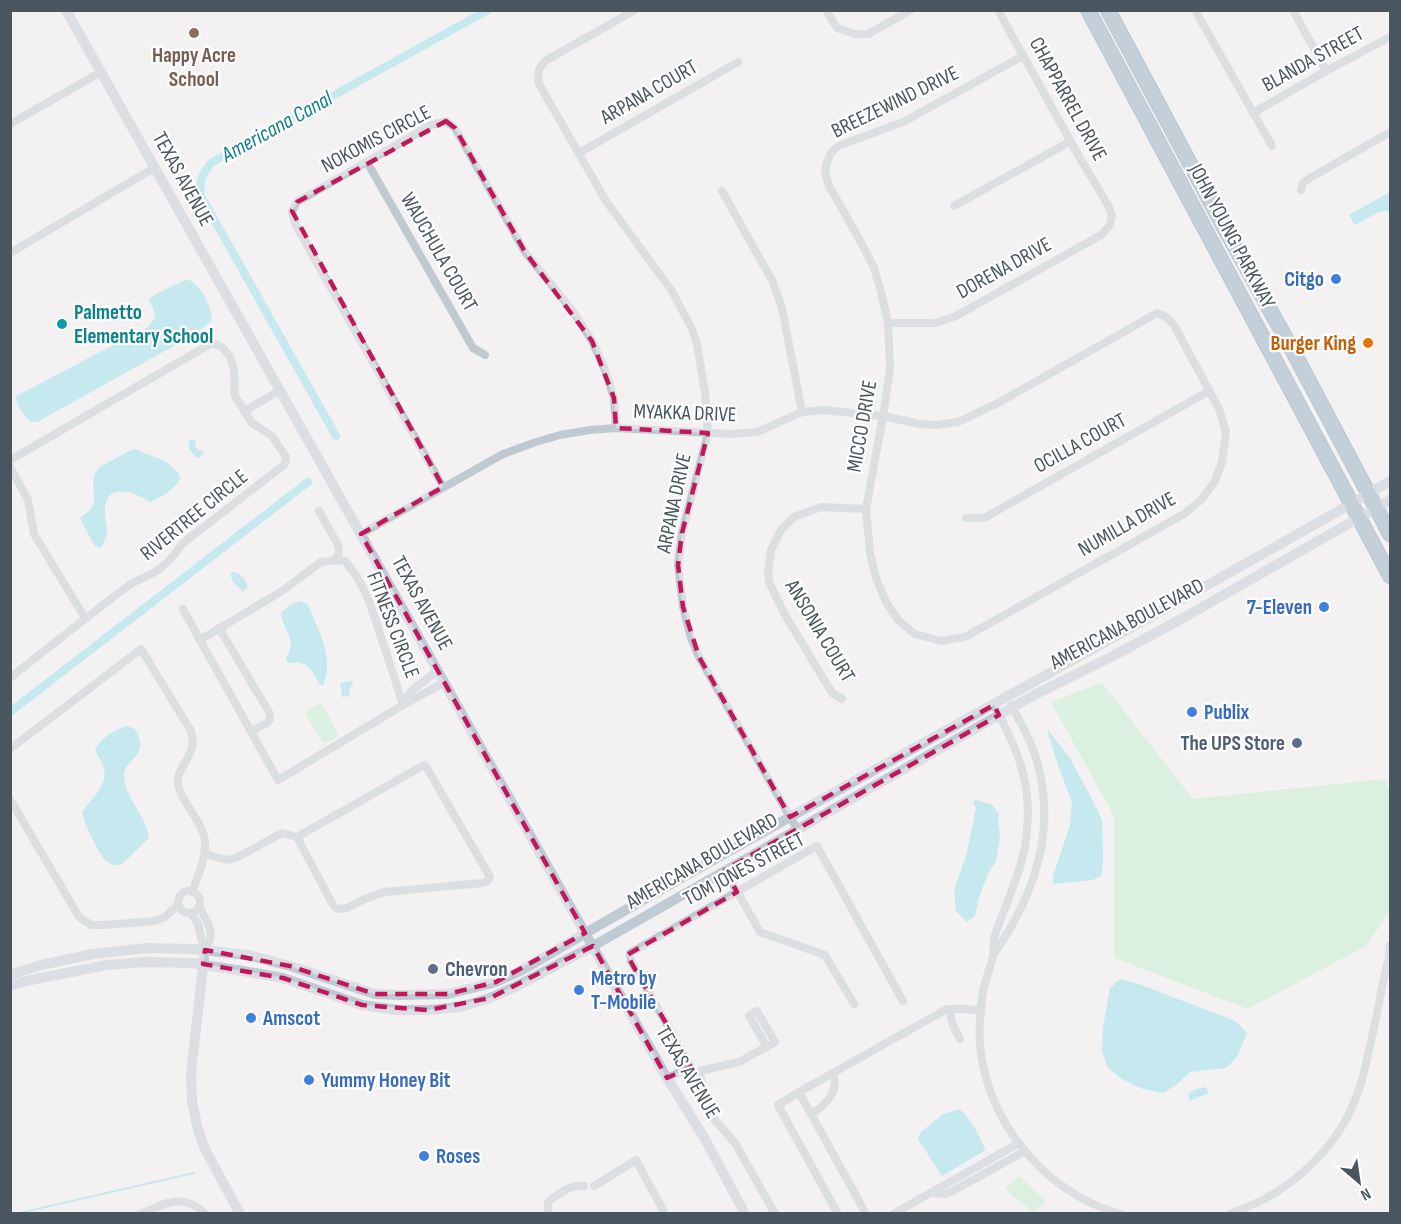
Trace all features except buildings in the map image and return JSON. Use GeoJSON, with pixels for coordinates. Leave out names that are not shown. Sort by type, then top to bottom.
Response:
{"type":"FeatureCollection","features":[{"type":"Feature","properties":{"kind":"highway","name":"JOHN YOUNG PARKWAY"},"geometry":{"type":"LineString","coordinates":[[1088,10],[1390,576]]}},
{"type":"Feature","properties":{"kind":"highway","name":"JOHN YOUNG PARKWAY"},"geometry":{"type":"LineString","coordinates":[[1108,10],[1390,534]]}},
{"type":"Feature","properties":{"kind":"main road","name":"TEXAS AVENUE"},"geometry":{"type":"LineString","coordinates":[[66,10],[592,946],[667,1078],[705,1139],[745,1214]]}},
{"type":"Feature","properties":{"kind":"main road","name":"AMERICANA BOULEVARD"},"geometry":{"type":"LineString","coordinates":[[10,986],[107,965],[144,962],[203,964],[283,978],[362,1005],[397,1010],[461,1007],[490,999],[592,946],[999,715],[1010,702],[1104,643],[1390,481]]}},
{"type":"Feature","properties":{"kind":"main road","name":"AMERICANA BOULEVARD"},"geometry":{"type":"LineString","coordinates":[[10,975],[41,965],[93,954],[147,948],[205,950],[248,955],[290,966],[375,994],[448,994],[496,982],[526,968],[790,817],[993,705],[1010,702],[1053,686],[1111,657],[1390,500]]}},
{"type":"Feature","properties":{"kind":"main road"},"geometry":{"type":"LineString","coordinates":[[1185,617],[1188,603],[1199,589]]}},
{"type":"Feature","properties":{"kind":"main road"},"geometry":{"type":"LineString","coordinates":[[1104,643],[1111,657]]}},
{"type":"Feature","properties":{"kind":"main road"},"geometry":{"type":"LineString","coordinates":[[205,950],[191,1073],[192,1101],[205,1149],[240,1214]]}},
{"type":"Feature","properties":{"kind":"main road"},"geometry":{"type":"LineString","coordinates":[[397,1010],[399,995]]}},
{"type":"Feature","properties":{"kind":"street","name":"ARPANA DRIVE"},"geometry":{"type":"LineString","coordinates":[[635,10],[545,61],[538,70],[538,82],[606,201],[672,291],[692,329],[697,344],[705,392],[708,434],[682,533],[678,565],[683,607],[699,657],[797,830]]}},
{"type":"Feature","properties":{"kind":"street"},"geometry":{"type":"LineString","coordinates":[[826,10],[837,28],[855,34],[868,34],[910,10]]}},
{"type":"Feature","properties":{"kind":"street","name":"CHAPPARREL DRIVE"},"geometry":{"type":"LineString","coordinates":[[998,10],[1108,205]]}},
{"type":"Feature","properties":{"kind":"street"},"geometry":{"type":"LineString","coordinates":[[1195,10],[1272,147]]}},
{"type":"Feature","properties":{"kind":"street"},"geometry":{"type":"LineString","coordinates":[[1293,10],[1326,71]]}},
{"type":"Feature","properties":{"kind":"street","name":"BLANDA STREET"},"geometry":{"type":"LineString","coordinates":[[1253,113],[1390,37]]}},
{"type":"Feature","properties":{"kind":"street","name":"BREEZEWIND DRIVE"},"geometry":{"type":"LineString","coordinates":[[825,172],[831,153],[838,146],[903,122],[1023,56]]}},
{"type":"Feature","properties":{"kind":"street","name":"ARPANA COURT"},"geometry":{"type":"LineString","coordinates":[[579,153],[738,62]]}},
{"type":"Feature","properties":{"kind":"street"},"geometry":{"type":"LineString","coordinates":[[10,124],[101,73]]}},
{"type":"Feature","properties":{"kind":"street","name":"NOKOMIS CIRCLE"},"geometry":{"type":"LineString","coordinates":[[443,487],[295,224],[292,211],[297,202],[431,125],[446,121],[455,128],[525,252],[575,314],[592,341],[614,398],[616,428]]}},
{"type":"Feature","properties":{"kind":"street"},"geometry":{"type":"LineString","coordinates":[[1301,190],[1310,178],[1390,133]]}},
{"type":"Feature","properties":{"kind":"street"},"geometry":{"type":"LineString","coordinates":[[954,206],[1071,141]]}},
{"type":"Feature","properties":{"kind":"street","name":"WAUCHULA COURT"},"geometry":{"type":"LineString","coordinates":[[367,162],[473,348],[486,355]]}},
{"type":"Feature","properties":{"kind":"street"},"geometry":{"type":"LineString","coordinates":[[10,253],[154,168]]}},
{"type":"Feature","properties":{"kind":"street","name":"MICCO DRIVE"},"geometry":{"type":"LineString","coordinates":[[825,172],[829,186],[873,268],[888,323],[890,369],[866,509],[870,553],[876,578],[886,602],[898,620],[915,634],[941,641],[965,637]]}},
{"type":"Feature","properties":{"kind":"street"},"geometry":{"type":"LineString","coordinates":[[722,191],[773,282],[782,308],[802,412]]}},
{"type":"Feature","properties":{"kind":"street","name":"DORENA DRIVE"},"geometry":{"type":"LineString","coordinates":[[888,323],[935,323],[956,316],[1101,235],[1110,225],[1112,215],[1108,205]]}},
{"type":"Feature","properties":{"kind":"street","name":"MYAKKA DRIVE"},"geometry":{"type":"LineString","coordinates":[[361,534],[503,454],[560,435],[616,428],[708,434],[757,432],[802,412],[842,411],[883,416],[920,424],[936,425],[958,422],[998,403],[1156,313],[1166,317],[1174,325]]}},
{"type":"Feature","properties":{"kind":"street","name":"NUMILLA DRIVE"},"geometry":{"type":"LineString","coordinates":[[965,637],[1184,514],[1202,499],[1215,481],[1222,462],[1226,432],[1219,409],[1174,325]]}},
{"type":"Feature","properties":{"kind":"street","name":"RIVERTREE CIRCLE"},"geometry":{"type":"LineString","coordinates":[[10,460],[212,343],[222,346],[230,357],[234,369],[235,396],[244,411],[252,423],[272,436],[286,457],[285,464],[182,544],[162,568],[137,579],[10,678]]}},
{"type":"Feature","properties":{"kind":"street"},"geometry":{"type":"LineString","coordinates":[[244,411],[279,391]]}},
{"type":"Feature","properties":{"kind":"street","name":"OCILLA COURT"},"geometry":{"type":"LineString","coordinates":[[966,518],[984,518],[1209,391]]}},
{"type":"Feature","properties":{"kind":"street"},"geometry":{"type":"LineString","coordinates":[[10,467],[28,500],[34,534],[85,618]]}},
{"type":"Feature","properties":{"kind":"street","name":"ANSONIA COURT"},"geometry":{"type":"LineString","coordinates":[[842,699],[832,693],[784,613],[769,582],[768,572],[771,550],[781,530],[794,517],[821,507],[866,509]]}},
{"type":"Feature","properties":{"kind":"street"},"geometry":{"type":"LineString","coordinates":[[200,640],[282,591],[321,562],[335,560],[339,553],[338,545],[319,511]]}},
{"type":"Feature","properties":{"kind":"street","name":"FITNESS CIRCLE"},"geometry":{"type":"LineString","coordinates":[[335,560],[345,561],[350,566],[365,593],[403,705]]}},
{"type":"Feature","properties":{"kind":"street"},"geometry":{"type":"LineString","coordinates":[[183,609],[278,780],[445,682]]}},
{"type":"Feature","properties":{"kind":"street"},"geometry":{"type":"LineString","coordinates":[[219,628],[269,712],[270,719],[267,723],[251,731]]}},
{"type":"Feature","properties":{"kind":"street"},"geometry":{"type":"LineString","coordinates":[[10,749],[141,649],[191,731],[194,742],[178,776],[178,787],[206,840],[205,854],[192,892]]}},
{"type":"Feature","properties":{"kind":"street"},"geometry":{"type":"LineString","coordinates":[[403,705],[410,692],[438,670]]}},
{"type":"Feature","properties":{"kind":"street"},"geometry":{"type":"LineString","coordinates":[[993,955],[1019,912],[1032,882],[1044,836],[1043,792],[1036,757],[1010,702]]}},
{"type":"Feature","properties":{"kind":"street"},"geometry":{"type":"LineString","coordinates":[[993,705],[1013,743],[1024,771],[1028,806],[1022,861],[993,940],[993,955],[984,987],[980,1044],[989,1088],[1004,1121],[1025,1151],[1046,1173],[1096,1205],[1121,1214]]}},
{"type":"Feature","properties":{"kind":"street"},"geometry":{"type":"LineString","coordinates":[[205,854],[227,860],[238,857],[282,833],[297,837],[424,765],[490,877],[483,884],[384,892],[347,908],[339,909],[334,907],[297,837]]}},
{"type":"Feature","properties":{"kind":"street"},"geometry":{"type":"LineString","coordinates":[[10,799],[79,917],[91,925],[105,926],[155,921],[165,917],[178,905],[182,894],[192,892],[199,899],[199,907],[209,925],[210,943],[205,950]]}},
{"type":"Feature","properties":{"kind":"street","name":"TOM JONES STREET"},"geometry":{"type":"LineString","coordinates":[[667,1078],[691,1067],[631,961],[630,953],[817,846],[903,1001]]}},
{"type":"Feature","properties":{"kind":"street"},"geometry":{"type":"LineString","coordinates":[[725,870],[760,932],[825,955],[854,1004]]}},
{"type":"Feature","properties":{"kind":"street"},"geometry":{"type":"LineString","coordinates":[[178,905],[183,911],[190,913],[198,924],[205,950]]}},
{"type":"Feature","properties":{"kind":"street"},"geometry":{"type":"LineString","coordinates":[[190,913],[199,907]]}},
{"type":"Feature","properties":{"kind":"street"},"geometry":{"type":"LineString","coordinates":[[1229,1214],[1274,1195],[1316,1160],[1338,1133],[1361,1084],[1390,957],[1390,945]]}},
{"type":"Feature","properties":{"kind":"street"},"geometry":{"type":"LineString","coordinates":[[838,1214],[778,1105],[947,1009],[981,1011]]}},
{"type":"Feature","properties":{"kind":"street"},"geometry":{"type":"LineString","coordinates":[[951,1010],[950,1016],[960,1039]]}},
{"type":"Feature","properties":{"kind":"street"},"geometry":{"type":"LineString","coordinates":[[767,1047],[739,1062],[700,1071],[703,1091],[712,1117],[735,1143],[775,1214]]}},
{"type":"Feature","properties":{"kind":"street"},"geometry":{"type":"LineString","coordinates":[[811,1114],[825,1106],[834,1089],[836,1080],[832,1073]]}},
{"type":"Feature","properties":{"kind":"street"},"geometry":{"type":"LineString","coordinates":[[799,1092],[866,1214]]}},
{"type":"Feature","properties":{"kind":"street"},"geometry":{"type":"LineString","coordinates":[[893,1214],[1019,1143]]}},
{"type":"Feature","properties":{"kind":"street"},"geometry":{"type":"LineString","coordinates":[[931,1193],[945,1194],[953,1191],[1025,1151]]}},
{"type":"Feature","properties":{"kind":"street"},"geometry":{"type":"LineString","coordinates":[[594,1186],[636,1160],[665,1214]]}},
{"type":"Feature","properties":{"kind":"street"},"geometry":{"type":"LineString","coordinates":[[548,1214],[548,1202],[579,1185],[584,1186]]}},
{"type":"Feature","properties":{"kind":"street"},"geometry":{"type":"LineString","coordinates":[[140,1214],[169,1202],[184,1201],[197,1206],[206,1214]]}},
{"type":"Feature","properties":{"kind":"highlighted area"},"geometry":{"type":"Polygon","coordinates":[[[446,121],[455,128],[525,252],[592,341],[614,398],[616,428],[708,433],[682,533],[678,565],[683,607],[699,657],[790,817],[994,705],[999,715],[725,870],[737,892],[627,955],[691,1067],[667,1078],[593,946],[490,998],[428,1010],[362,1005],[283,978],[203,964],[205,950],[290,966],[375,994],[448,994],[496,982],[585,933],[361,534],[443,487],[292,211],[297,202],[446,121]]]}},
{"type":"Feature","properties":{"kind":"green space"},"geometry":{"type":"Polygon","coordinates":[[[1102,683],[1193,799],[1384,779],[1390,791],[1390,911],[1366,946],[1248,1009],[1114,958],[1114,816],[1051,702],[1102,683]]]}},
{"type":"Feature","properties":{"kind":"green space"},"geometry":{"type":"Polygon","coordinates":[[[318,704],[323,705],[338,734],[336,738],[326,743],[322,742],[306,715],[307,710],[318,704]]]}},
{"type":"Feature","properties":{"kind":"green space"},"geometry":{"type":"Polygon","coordinates":[[[1019,1176],[1046,1201],[1034,1213],[1005,1189],[1019,1176]]]}},
{"type":"Feature","properties":{"kind":"water"},"geometry":{"type":"Polygon","coordinates":[[[1390,192],[1390,214],[1387,211],[1381,211],[1355,225],[1349,215],[1390,192]]]}},
{"type":"Feature","properties":{"kind":"water"},"geometry":{"type":"Polygon","coordinates":[[[187,279],[201,291],[212,320],[197,333],[37,422],[31,422],[19,407],[16,396],[148,327],[155,316],[149,299],[187,279]]]}},
{"type":"Feature","properties":{"kind":"water"},"geometry":{"type":"Polygon","coordinates":[[[191,439],[196,440],[195,446],[204,454],[199,458],[196,458],[188,447],[191,439]]]}},
{"type":"Feature","properties":{"kind":"water"},"geometry":{"type":"Polygon","coordinates":[[[135,449],[167,462],[181,478],[167,493],[150,502],[127,492],[114,493],[109,497],[105,514],[107,533],[102,547],[99,548],[94,545],[80,518],[91,509],[94,502],[95,473],[100,467],[135,449]]]}},
{"type":"Feature","properties":{"kind":"water"},"geometry":{"type":"Polygon","coordinates":[[[233,572],[241,575],[246,583],[248,588],[243,592],[233,582],[230,574],[233,572]]]}},
{"type":"Feature","properties":{"kind":"water"},"geometry":{"type":"Polygon","coordinates":[[[300,601],[307,603],[324,643],[327,664],[323,686],[305,664],[288,663],[286,659],[291,643],[281,613],[290,605],[300,601]]]}},
{"type":"Feature","properties":{"kind":"water"},"geometry":{"type":"Polygon","coordinates":[[[352,681],[353,684],[349,689],[350,696],[342,697],[340,683],[352,681]]]}},
{"type":"Feature","properties":{"kind":"water"},"geometry":{"type":"Polygon","coordinates":[[[127,726],[135,729],[140,746],[139,752],[125,769],[125,784],[144,822],[149,838],[121,865],[112,865],[100,853],[82,812],[104,781],[104,768],[95,750],[108,735],[127,726]]]}},
{"type":"Feature","properties":{"kind":"water"},"geometry":{"type":"Polygon","coordinates":[[[1047,729],[1070,758],[1102,820],[1102,875],[1093,880],[1053,884],[1053,876],[1070,825],[1072,803],[1047,729]]]}},
{"type":"Feature","properties":{"kind":"water"},"geometry":{"type":"Polygon","coordinates":[[[975,800],[991,804],[999,813],[1000,837],[996,861],[979,897],[975,916],[967,922],[956,911],[954,890],[966,856],[976,808],[973,803],[975,800]]]}},
{"type":"Feature","properties":{"kind":"water"},"geometry":{"type":"Polygon","coordinates":[[[1120,979],[1233,1020],[1247,1034],[1236,1058],[1226,1068],[1190,1072],[1163,1093],[1143,1089],[1122,1079],[1108,1068],[1102,1051],[1103,1028],[1110,988],[1120,979]]]}},
{"type":"Feature","properties":{"kind":"water"},"geometry":{"type":"Polygon","coordinates":[[[1206,1087],[1209,1094],[1190,1101],[1188,1094],[1206,1087]]]}},
{"type":"Feature","properties":{"kind":"water"},"geometry":{"type":"Polygon","coordinates":[[[958,1109],[971,1121],[986,1150],[942,1176],[918,1139],[921,1132],[943,1114],[958,1109]]]}},
{"type":"Feature","properties":{"kind":"waterway","name":"Americana Canal"},"geometry":{"type":"LineString","coordinates":[[336,436],[201,196],[202,178],[211,163],[488,10]]}},
{"type":"Feature","properties":{"kind":"waterway"},"geometry":{"type":"LineString","coordinates":[[10,712],[308,482]]}},
{"type":"Feature","properties":{"kind":"waterway"},"geometry":{"type":"LineString","coordinates":[[15,1214],[194,1173]]}},
{"type":"Feature","properties":{"kind":"place","name":"Happy Acre School"},"geometry":{"type":"Point","coordinates":[194,33]}},
{"type":"Feature","properties":{"kind":"place","name":"Citgo"},"geometry":{"type":"Point","coordinates":[1336,279]}},
{"type":"Feature","properties":{"kind":"place","name":"Palmetto Elementary School"},"geometry":{"type":"Point","coordinates":[62,324]}},
{"type":"Feature","properties":{"kind":"place","name":"Burger King"},"geometry":{"type":"Point","coordinates":[1368,343]}},
{"type":"Feature","properties":{"kind":"place","name":"7-Eleven"},"geometry":{"type":"Point","coordinates":[1324,607]}},
{"type":"Feature","properties":{"kind":"place","name":"Publix"},"geometry":{"type":"Point","coordinates":[1192,712]}},
{"type":"Feature","properties":{"kind":"place","name":"The UPS Store"},"geometry":{"type":"Point","coordinates":[1297,743]}},
{"type":"Feature","properties":{"kind":"place","name":"Chevron"},"geometry":{"type":"Point","coordinates":[433,969]}},
{"type":"Feature","properties":{"kind":"place","name":"Metro by T-Mobile"},"geometry":{"type":"Point","coordinates":[579,990]}},
{"type":"Feature","properties":{"kind":"place","name":"Amscot"},"geometry":{"type":"Point","coordinates":[251,1018]}},
{"type":"Feature","properties":{"kind":"place","name":"Yummy Honey Bit"},"geometry":{"type":"Point","coordinates":[309,1080]}},
{"type":"Feature","properties":{"kind":"place","name":"Roses"},"geometry":{"type":"Point","coordinates":[424,1156]}}]}
